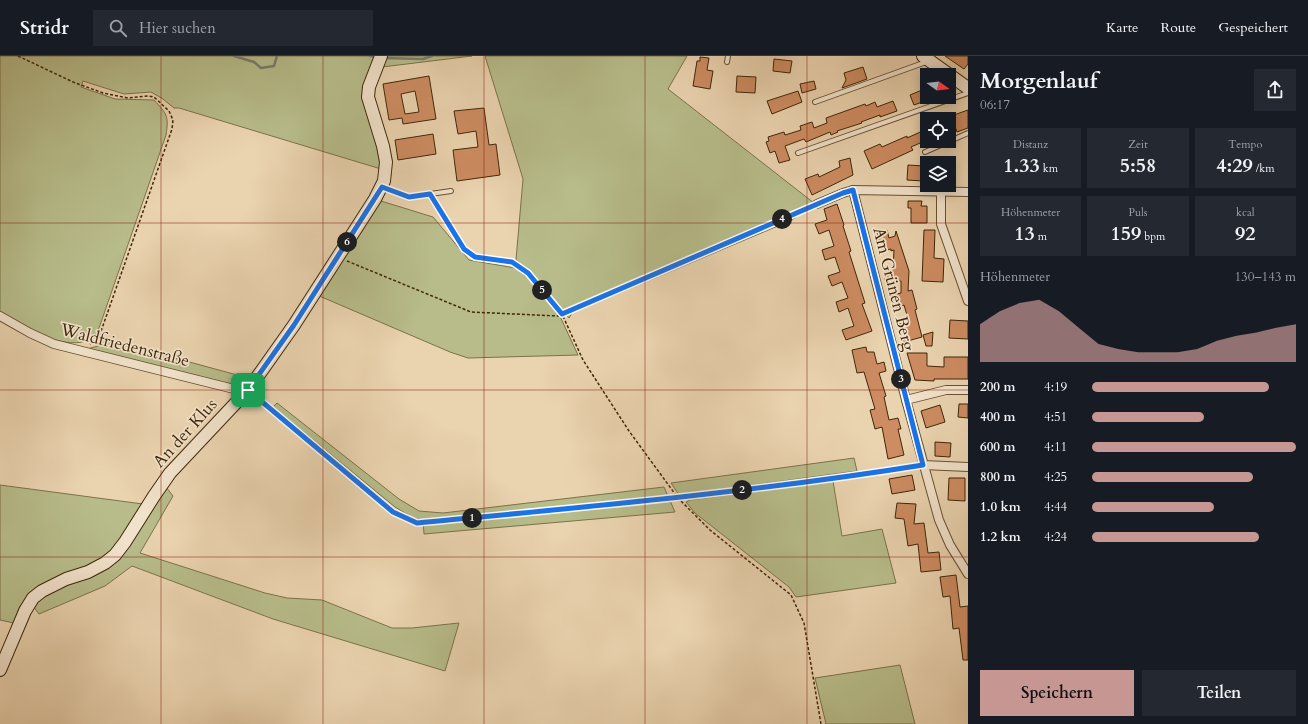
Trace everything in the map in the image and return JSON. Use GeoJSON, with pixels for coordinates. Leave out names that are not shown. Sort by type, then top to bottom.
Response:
{"type":"FeatureCollection","features":[{"type":"Feature","properties":{"kind":"street","name":"An der Klus"},"geometry":{"type":"LineString","coordinates":[[0,670],[25,611],[33,598],[42,591],[66,579],[88,572],[106,563],[115,555],[170,473],[247,391],[294,325],[382,187],[386,162],[383,146],[368,96],[369,87],[381,56]]}},
{"type":"Feature","properties":{"kind":"street"},"geometry":{"type":"LineString","coordinates":[[926,58],[968,88]]}},
{"type":"Feature","properties":{"kind":"street"},"geometry":{"type":"LineString","coordinates":[[817,204],[853,190],[920,192]]}},
{"type":"Feature","properties":{"kind":"street","name":"Am Grünen Berg"},"geometry":{"type":"LineString","coordinates":[[853,190],[906,400],[939,520],[950,545],[968,574]]}},
{"type":"Feature","properties":{"kind":"street"},"geometry":{"type":"LineString","coordinates":[[941,192],[941,224],[968,301]]}},
{"type":"Feature","properties":{"kind":"street"},"geometry":{"type":"LineString","coordinates":[[956,192],[968,192]]}},
{"type":"Feature","properties":{"kind":"street","name":"Waldfriedenstraße"},"geometry":{"type":"LineString","coordinates":[[0,316],[30,333],[54,344],[247,391]]}},
{"type":"Feature","properties":{"kind":"street"},"geometry":{"type":"LineString","coordinates":[[906,400],[946,390],[968,390]]}},
{"type":"Feature","properties":{"kind":"street"},"geometry":{"type":"LineString","coordinates":[[923,465],[968,466]]}},
{"type":"Feature","properties":{"kind":"lane"},"geometry":{"type":"LineString","coordinates":[[727,62],[728,56]]}},
{"type":"Feature","properties":{"kind":"lane"},"geometry":{"type":"LineString","coordinates":[[815,102],[926,58]]}},
{"type":"Feature","properties":{"kind":"lane"},"geometry":{"type":"LineString","coordinates":[[798,153],[968,93]]}},
{"type":"Feature","properties":{"kind":"lane"},"geometry":{"type":"LineString","coordinates":[[925,152],[968,133]]}},
{"type":"Feature","properties":{"kind":"lane"},"geometry":{"type":"LineString","coordinates":[[382,187],[409,197],[451,191]]}},
{"type":"Feature","properties":{"kind":"path"},"geometry":{"type":"LineString","coordinates":[[18,56],[73,82],[103,93],[128,98],[148,96],[154,97],[169,111],[173,120],[172,129],[99,337],[91,344],[86,346]]}},
{"type":"Feature","properties":{"kind":"path"},"geometry":{"type":"LineString","coordinates":[[430,194],[464,249],[475,257],[512,262],[528,273],[562,314],[583,360],[629,431],[678,498],[710,530],[791,595],[804,622],[821,724]]}},
{"type":"Feature","properties":{"kind":"path"},"geometry":{"type":"LineString","coordinates":[[337,257],[471,312],[558,316],[817,204]]}},
{"type":"Feature","properties":{"kind":"path"},"geometry":{"type":"LineString","coordinates":[[247,391],[393,512],[417,523],[678,498],[852,476],[923,465]]}},
{"type":"Feature","properties":{"kind":"green space"},"geometry":{"type":"Polygon","coordinates":[[[0,56],[378,56],[365,85],[380,151],[381,169],[179,108],[174,108],[151,92],[124,94],[83,81],[81,87],[115,99],[154,100],[166,116],[167,129],[98,331],[95,336],[82,342],[71,343],[58,341],[32,331],[0,313],[0,56]]]}},
{"type":"Feature","properties":{"kind":"green space"},"geometry":{"type":"Polygon","coordinates":[[[386,56],[472,56],[382,67],[386,56]]]}},
{"type":"Feature","properties":{"kind":"green space"},"geometry":{"type":"Polygon","coordinates":[[[485,56],[687,56],[668,89],[814,203],[792,220],[572,313],[569,318],[533,274],[516,260],[523,179],[485,56]]]}},
{"type":"Feature","properties":{"kind":"green space"},"geometry":{"type":"Polygon","coordinates":[[[381,201],[433,217],[469,260],[515,268],[526,276],[558,312],[578,355],[468,358],[450,352],[317,295],[381,201]]]}},
{"type":"Feature","properties":{"kind":"green space"},"geometry":{"type":"Polygon","coordinates":[[[101,338],[252,379],[244,386],[235,386],[87,349],[98,346],[101,338]]]}},
{"type":"Feature","properties":{"kind":"green space"},"geometry":{"type":"Polygon","coordinates":[[[277,403],[399,499],[419,511],[443,513],[664,487],[675,512],[424,534],[423,520],[413,518],[395,507],[273,407],[277,403]]]}},
{"type":"Feature","properties":{"kind":"green space"},"geometry":{"type":"Polygon","coordinates":[[[854,458],[857,471],[679,495],[671,483],[854,458]]]}},
{"type":"Feature","properties":{"kind":"green space"},"geometry":{"type":"Polygon","coordinates":[[[833,481],[842,536],[882,529],[896,583],[796,597],[789,587],[695,513],[686,502],[690,500],[833,481]]]}},
{"type":"Feature","properties":{"kind":"green space"},"geometry":{"type":"Polygon","coordinates":[[[0,485],[143,504],[112,552],[68,576],[40,585],[20,606],[14,623],[0,620],[0,485]]]}},
{"type":"Feature","properties":{"kind":"green space"},"geometry":{"type":"Polygon","coordinates":[[[166,487],[173,496],[140,553],[265,593],[287,598],[322,600],[392,628],[412,628],[459,623],[445,671],[273,619],[132,566],[105,586],[39,614],[33,606],[42,596],[104,569],[166,487]]]}},
{"type":"Feature","properties":{"kind":"green space"},"geometry":{"type":"Polygon","coordinates":[[[900,665],[915,724],[826,724],[815,678],[900,665]]]}},
{"type":"Feature","properties":{"kind":"building"},"geometry":{"type":"Polygon","coordinates":[[[945,56],[968,56],[968,64],[964,69],[945,56]]]}},
{"type":"Feature","properties":{"kind":"building"},"geometry":{"type":"Polygon","coordinates":[[[700,57],[709,58],[707,70],[713,71],[710,89],[693,86],[697,61],[700,61],[700,57]]]}},
{"type":"Feature","properties":{"kind":"building"},"geometry":{"type":"Polygon","coordinates":[[[774,59],[792,61],[790,73],[773,71],[774,59]]]}},
{"type":"Feature","properties":{"kind":"building"},"geometry":{"type":"Polygon","coordinates":[[[863,67],[867,79],[842,88],[846,80],[844,73],[863,67]]]}},
{"type":"Feature","properties":{"kind":"building"},"geometry":{"type":"Polygon","coordinates":[[[429,76],[436,119],[403,124],[402,118],[389,120],[383,84],[429,76]],[[415,91],[401,94],[405,114],[419,112],[415,91]]]}},
{"type":"Feature","properties":{"kind":"building"},"geometry":{"type":"Polygon","coordinates":[[[737,76],[756,77],[755,93],[736,92],[737,76]]]}},
{"type":"Feature","properties":{"kind":"building"},"geometry":{"type":"Polygon","coordinates":[[[814,81],[816,89],[802,93],[800,84],[814,81]]]}},
{"type":"Feature","properties":{"kind":"building"},"geometry":{"type":"Polygon","coordinates":[[[798,91],[802,102],[772,114],[767,101],[798,91]]]}},
{"type":"Feature","properties":{"kind":"building"},"geometry":{"type":"Polygon","coordinates":[[[920,91],[920,103],[914,105],[910,95],[920,91]]]}},
{"type":"Feature","properties":{"kind":"building"},"geometry":{"type":"Polygon","coordinates":[[[893,101],[897,111],[880,117],[880,115],[861,122],[862,123],[837,131],[838,132],[831,135],[830,132],[806,142],[804,139],[785,146],[790,160],[779,163],[775,151],[770,153],[766,142],[769,141],[768,137],[784,132],[785,135],[801,130],[800,126],[812,122],[814,128],[827,123],[826,118],[865,104],[866,106],[875,102],[877,107],[893,101]]]}},
{"type":"Feature","properties":{"kind":"building"},"geometry":{"type":"Polygon","coordinates":[[[484,108],[489,145],[496,144],[500,175],[457,181],[453,150],[478,147],[476,131],[458,134],[454,111],[484,108]]]}},
{"type":"Feature","properties":{"kind":"building"},"geometry":{"type":"Polygon","coordinates":[[[968,110],[968,128],[957,132],[956,114],[968,110]]]}},
{"type":"Feature","properties":{"kind":"building"},"geometry":{"type":"Polygon","coordinates":[[[920,132],[920,143],[911,147],[913,150],[872,169],[864,151],[880,144],[882,147],[907,136],[907,138],[920,132]]]}},
{"type":"Feature","properties":{"kind":"building"},"geometry":{"type":"Polygon","coordinates":[[[433,134],[436,154],[398,160],[395,140],[433,134]]]}},
{"type":"Feature","properties":{"kind":"building"},"geometry":{"type":"Polygon","coordinates":[[[850,158],[853,175],[812,195],[805,179],[818,174],[819,177],[840,167],[839,161],[850,158]]]}},
{"type":"Feature","properties":{"kind":"building"},"geometry":{"type":"Polygon","coordinates":[[[908,165],[920,166],[920,181],[907,180],[908,165]]]}},
{"type":"Feature","properties":{"kind":"building"},"geometry":{"type":"Polygon","coordinates":[[[908,201],[922,201],[921,206],[927,206],[927,223],[911,223],[911,208],[908,208],[908,201]]]}},
{"type":"Feature","properties":{"kind":"building"},"geometry":{"type":"Polygon","coordinates":[[[837,204],[851,251],[849,252],[865,303],[862,304],[872,331],[846,340],[842,330],[854,326],[848,308],[839,312],[836,302],[848,298],[842,282],[832,286],[828,276],[840,272],[835,257],[825,260],[822,250],[834,246],[829,230],[819,234],[815,224],[827,220],[824,209],[837,204]]]}},
{"type":"Feature","properties":{"kind":"building"},"geometry":{"type":"Polygon","coordinates":[[[887,230],[889,238],[895,236],[896,231],[909,271],[908,291],[912,290],[917,309],[915,310],[922,337],[904,342],[899,324],[909,322],[904,305],[896,308],[892,295],[901,293],[901,281],[885,280],[886,268],[893,268],[894,250],[891,251],[891,249],[883,251],[877,233],[887,230]]]}},
{"type":"Feature","properties":{"kind":"building"},"geometry":{"type":"Polygon","coordinates":[[[924,230],[935,230],[934,258],[944,259],[943,282],[922,281],[924,230]]]}},
{"type":"Feature","properties":{"kind":"building"},"geometry":{"type":"Polygon","coordinates":[[[950,320],[968,321],[968,339],[949,338],[950,320]]]}},
{"type":"Feature","properties":{"kind":"building"},"geometry":{"type":"Polygon","coordinates":[[[933,332],[932,346],[926,346],[923,335],[933,332]]]}},
{"type":"Feature","properties":{"kind":"building"},"geometry":{"type":"Polygon","coordinates":[[[866,347],[867,352],[874,352],[877,364],[884,362],[886,371],[879,373],[886,396],[884,397],[889,420],[898,418],[901,429],[898,429],[904,455],[888,459],[882,427],[875,429],[870,410],[875,409],[864,372],[857,373],[852,350],[866,347]]]}},
{"type":"Feature","properties":{"kind":"building"},"geometry":{"type":"Polygon","coordinates":[[[907,353],[927,353],[927,366],[944,367],[944,357],[968,357],[968,379],[934,379],[934,381],[915,380],[907,353]]]}},
{"type":"Feature","properties":{"kind":"building"},"geometry":{"type":"Polygon","coordinates":[[[959,404],[968,404],[968,418],[958,417],[959,404]]]}},
{"type":"Feature","properties":{"kind":"building"},"geometry":{"type":"Polygon","coordinates":[[[940,405],[945,422],[926,428],[921,411],[940,405]]]}},
{"type":"Feature","properties":{"kind":"building"},"geometry":{"type":"Polygon","coordinates":[[[935,442],[951,443],[950,457],[935,456],[935,442]]]}},
{"type":"Feature","properties":{"kind":"building"},"geometry":{"type":"Polygon","coordinates":[[[912,475],[915,490],[892,494],[889,479],[912,475]]]}},
{"type":"Feature","properties":{"kind":"building"},"geometry":{"type":"Polygon","coordinates":[[[949,478],[965,478],[965,501],[948,500],[949,478]]]}},
{"type":"Feature","properties":{"kind":"building"},"geometry":{"type":"Polygon","coordinates":[[[897,503],[916,504],[914,524],[924,523],[928,553],[939,552],[941,570],[921,572],[918,544],[908,546],[904,519],[895,518],[897,503]]]}},
{"type":"Feature","properties":{"kind":"building"},"geometry":{"type":"Polygon","coordinates":[[[956,575],[960,607],[968,606],[968,660],[963,660],[959,628],[953,629],[950,596],[943,597],[940,577],[956,575]]]}},
{"type":"Feature","properties":{"kind":"waterway"},"geometry":{"type":"LineString","coordinates":[[234,56],[254,62],[261,68],[274,66],[277,56]]}},
{"type":"Feature","properties":{"kind":"waterway"},"geometry":{"type":"LineString","coordinates":[[370,56],[377,57]]}},
{"type":"Feature","properties":{"kind":"waterway"},"geometry":{"type":"LineString","coordinates":[[384,58],[423,59],[432,56]]}},
{"type":"Feature","properties":{"kind":"route"},"geometry":{"type":"LineString","coordinates":[[382,187],[409,197],[430,194],[464,249],[475,257],[512,262],[528,273],[562,314],[853,190],[923,465],[852,476],[678,498],[417,523],[393,512],[248,390],[294,325],[382,187]]}}]}
